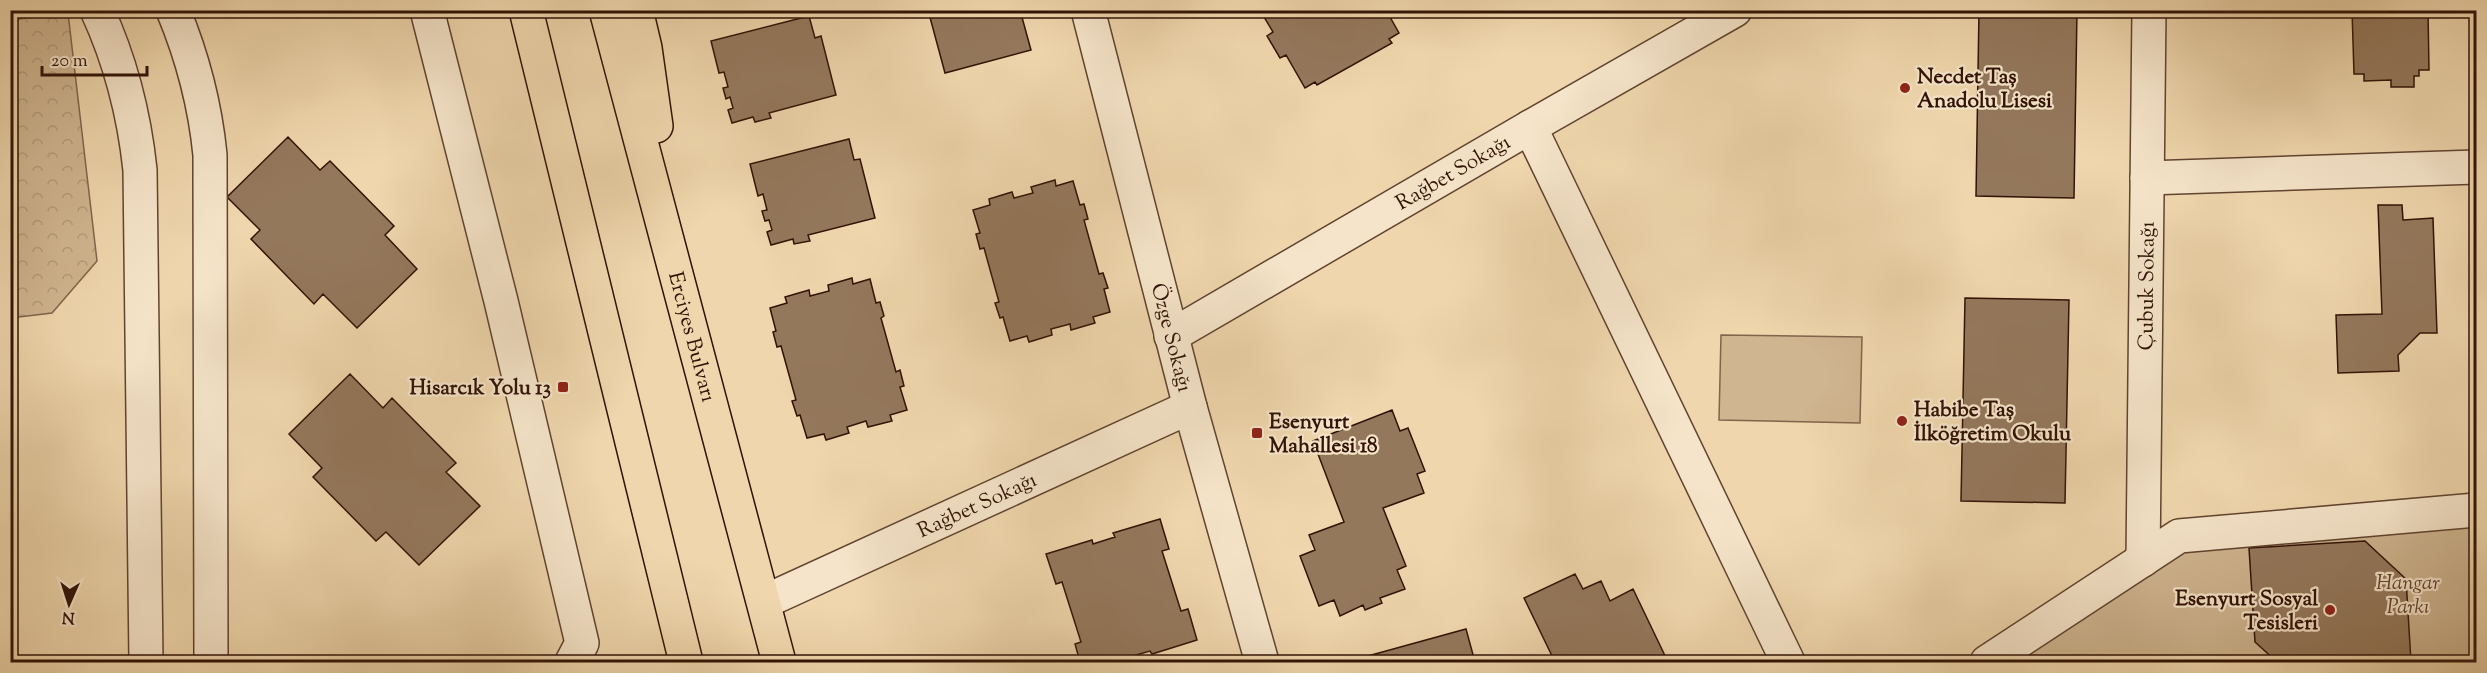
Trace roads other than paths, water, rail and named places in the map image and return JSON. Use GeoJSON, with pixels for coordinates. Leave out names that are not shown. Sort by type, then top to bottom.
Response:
{"type":"FeatureCollection","features":[{"type":"Feature","properties":{"kind":"highway"},"geometry":{"type":"LineString","coordinates":[[526,10],[686,663]]}},
{"type":"Feature","properties":{"kind":"highway","name":"Erciyes Bulvarı"},"geometry":{"type":"LineString","coordinates":[[632,12],[645,48],[676,268],[779,663]]}},
{"type":"Feature","properties":{"kind":"street"},"geometry":{"type":"LineString","coordinates":[[96,10],[110,39],[128,92],[140,170],[146,663]]}},
{"type":"Feature","properties":{"kind":"street"},"geometry":{"type":"LineString","coordinates":[[173,10],[198,80],[207,121],[210,155],[211,663]]}},
{"type":"Feature","properties":{"kind":"street"},"geometry":{"type":"LineString","coordinates":[[427,10],[501,301],[582,643],[572,663]]}},
{"type":"Feature","properties":{"kind":"street","name":"Özge Sokağı"},"geometry":{"type":"LineString","coordinates":[[1088,10],[1190,407],[1262,663]]}},
{"type":"Feature","properties":{"kind":"street","name":"Rağbet Sokağı"},"geometry":{"type":"LineString","coordinates":[[1172,336],[1735,10]]}},
{"type":"Feature","properties":{"kind":"street","name":"Çubuk Sokağı"},"geometry":{"type":"LineString","coordinates":[[2143,560],[2149,10]]}},
{"type":"Feature","properties":{"kind":"street"},"geometry":{"type":"LineString","coordinates":[[1530,127],[1788,663]]}},
{"type":"Feature","properties":{"kind":"street"},"geometry":{"type":"LineString","coordinates":[[2147,178],[2476,167]]}},
{"type":"Feature","properties":{"kind":"street","name":"Rağbet Sokağı"},"geometry":{"type":"LineString","coordinates":[[764,602],[1190,407]]}},
{"type":"Feature","properties":{"kind":"street"},"geometry":{"type":"LineString","coordinates":[[1987,663],[2179,536],[2476,510]]}},
{"type":"Feature","properties":{"kind":"place","name":"Necdet Taş Anadolu Lisesi"},"geometry":{"type":"Point","coordinates":[1905,88]}},
{"type":"Feature","properties":{"kind":"place","name":"Hisarcık Yolu 13"},"geometry":{"type":"Point","coordinates":[563,387]}},
{"type":"Feature","properties":{"kind":"place","name":"Habibe Taş İlköğretim Okulu"},"geometry":{"type":"Point","coordinates":[1902,421]}},
{"type":"Feature","properties":{"kind":"place","name":"Esenyurt Mahallesi 18"},"geometry":{"type":"Point","coordinates":[1257,433]}},
{"type":"Feature","properties":{"kind":"place","name":"Esenyurt Sosyal Tesisleri"},"geometry":{"type":"Point","coordinates":[2330,610]}},
{"type":"Feature","properties":{"kind":"park label","name":"Hangar Parkı"},"geometry":{"type":"Point","coordinates":[2408,594]}}]}
